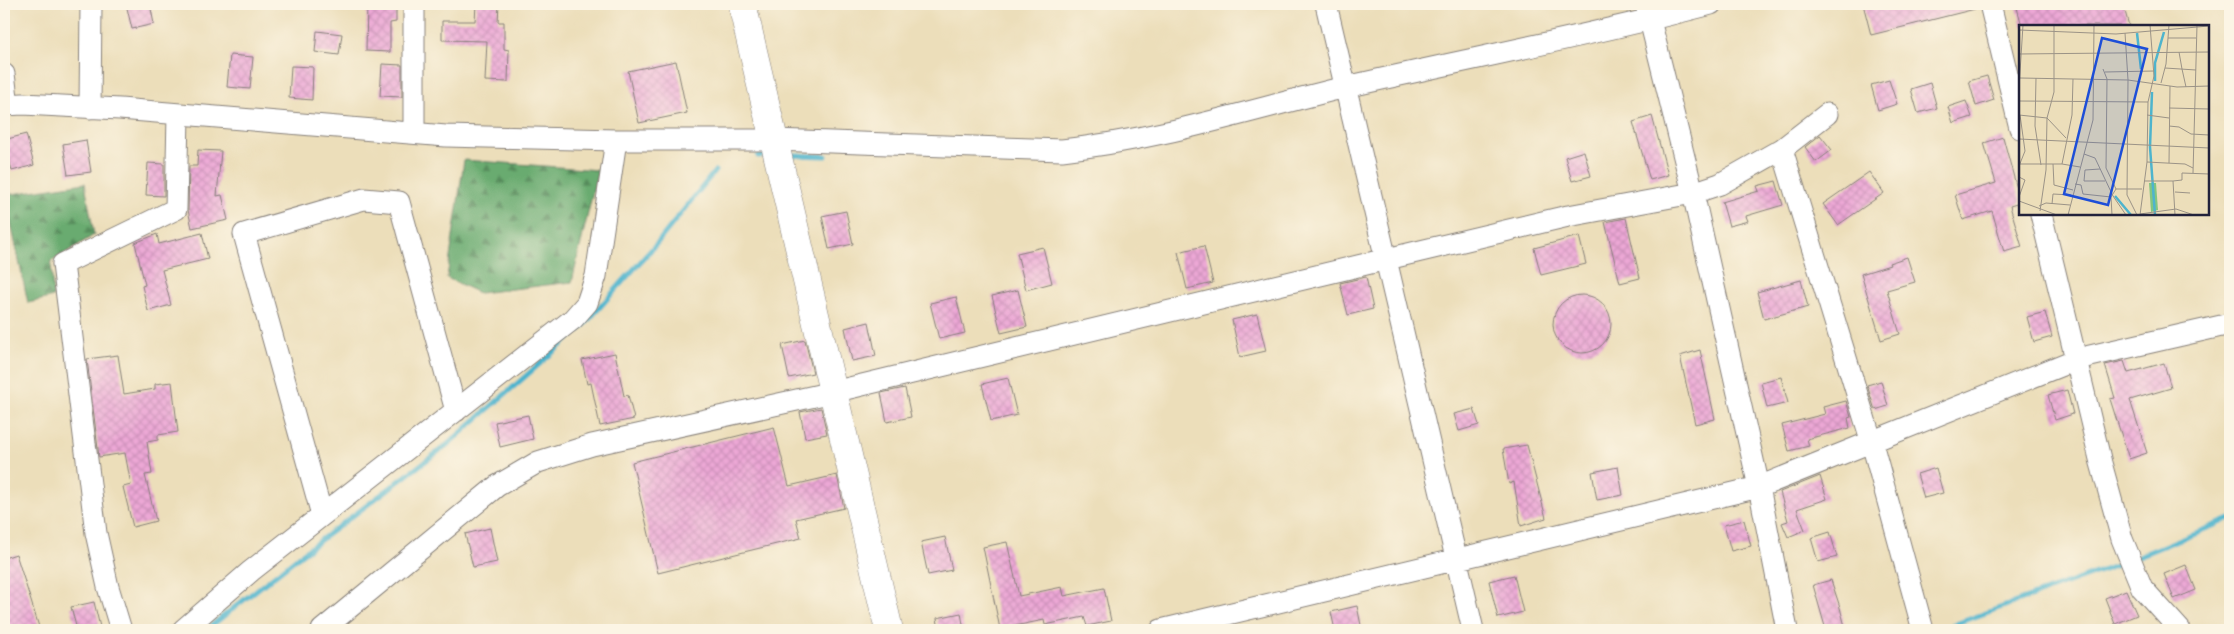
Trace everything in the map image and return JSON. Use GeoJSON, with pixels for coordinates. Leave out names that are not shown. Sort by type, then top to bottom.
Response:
{"type":"FeatureCollection","features":[{"type":"Feature","properties":{"kind":"street"},"geometry":{"type":"LineString","coordinates":[[90,108],[91,4]]}},
{"type":"Feature","properties":{"kind":"street"},"geometry":{"type":"LineString","coordinates":[[414,4],[414,133]]}},
{"type":"Feature","properties":{"kind":"street"},"geometry":{"type":"LineString","coordinates":[[742,4],[889,630]]}},
{"type":"Feature","properties":{"kind":"street"},"geometry":{"type":"LineString","coordinates":[[1326,4],[1473,630]]}},
{"type":"Feature","properties":{"kind":"street"},"geometry":{"type":"LineString","coordinates":[[4,74],[6,105],[90,108],[414,133],[616,140],[774,140],[1062,150],[1094,146],[1178,128],[1648,12],[1711,4]]}},
{"type":"Feature","properties":{"kind":"street"},"geometry":{"type":"LineString","coordinates":[[1990,4],[2019,124]]}},
{"type":"Feature","properties":{"kind":"street"},"geometry":{"type":"LineString","coordinates":[[1648,12],[1693,193],[1759,487],[1787,630]]}},
{"type":"Feature","properties":{"kind":"street"},"geometry":{"type":"LineString","coordinates":[[322,630],[497,486],[538,462],[592,445],[833,392],[1387,258],[1568,216],[1693,193],[1720,184],[1782,149],[1827,114]]}},
{"type":"Feature","properties":{"kind":"street"},"geometry":{"type":"LineString","coordinates":[[121,630],[108,586],[96,533],[62,264],[176,209],[178,115]]}},
{"type":"Feature","properties":{"kind":"street"},"geometry":{"type":"LineString","coordinates":[[182,630],[322,515],[573,318],[587,303],[596,276],[616,140]]}},
{"type":"Feature","properties":{"kind":"street"},"geometry":{"type":"LineString","coordinates":[[1782,149],[1872,443],[1922,627]]}},
{"type":"Feature","properties":{"kind":"street"},"geometry":{"type":"LineString","coordinates":[[322,515],[244,234],[364,199],[399,202],[456,411]]}},
{"type":"Feature","properties":{"kind":"street"},"geometry":{"type":"LineString","coordinates":[[2041,215],[2101,463],[2126,549],[2142,588],[2180,630]]}},
{"type":"Feature","properties":{"kind":"street"},"geometry":{"type":"LineString","coordinates":[[1161,630],[1759,487],[2077,359],[2230,324]]}},
{"type":"Feature","properties":{"kind":"green space"},"geometry":{"type":"Polygon","coordinates":[[[464,160],[598,170],[572,282],[479,293],[447,278],[464,160]]]}},
{"type":"Feature","properties":{"kind":"green space"},"geometry":{"type":"Polygon","coordinates":[[[85,183],[94,235],[51,262],[53,297],[28,303],[5,195],[85,183]]]}},
{"type":"Feature","properties":{"kind":"building"},"geometry":{"type":"Polygon","coordinates":[[[126,4],[150,4],[154,24],[132,29],[126,4]]]}},
{"type":"Feature","properties":{"kind":"building"},"geometry":{"type":"Polygon","coordinates":[[[367,4],[396,4],[396,22],[390,23],[390,52],[366,51],[367,4]]]}},
{"type":"Feature","properties":{"kind":"building"},"geometry":{"type":"Polygon","coordinates":[[[476,4],[499,4],[498,22],[504,22],[504,49],[509,50],[508,82],[485,81],[487,41],[442,40],[442,21],[475,21],[476,4]]]}},
{"type":"Feature","properties":{"kind":"building"},"geometry":{"type":"Polygon","coordinates":[[[1863,4],[1974,4],[1975,9],[1871,35],[1863,4]]]}},
{"type":"Feature","properties":{"kind":"building"},"geometry":{"type":"Polygon","coordinates":[[[2016,4],[2123,4],[2129,25],[2022,25],[2016,4]]]}},
{"type":"Feature","properties":{"kind":"building"},"geometry":{"type":"Polygon","coordinates":[[[317,31],[342,34],[339,55],[315,52],[317,31]]]}},
{"type":"Feature","properties":{"kind":"building"},"geometry":{"type":"Polygon","coordinates":[[[230,55],[253,57],[250,89],[227,87],[230,55]]]}},
{"type":"Feature","properties":{"kind":"building"},"geometry":{"type":"Polygon","coordinates":[[[676,61],[687,113],[639,123],[628,71],[676,61]]]}},
{"type":"Feature","properties":{"kind":"building"},"geometry":{"type":"Polygon","coordinates":[[[382,64],[402,65],[402,97],[380,96],[382,64]]]}},
{"type":"Feature","properties":{"kind":"building"},"geometry":{"type":"Polygon","coordinates":[[[291,66],[313,67],[312,100],[289,98],[291,66]]]}},
{"type":"Feature","properties":{"kind":"building"},"geometry":{"type":"Polygon","coordinates":[[[1987,76],[1994,100],[1976,106],[1969,81],[1987,76]]]}},
{"type":"Feature","properties":{"kind":"building"},"geometry":{"type":"Polygon","coordinates":[[[1889,80],[1897,104],[1878,110],[1871,85],[1889,80]]]}},
{"type":"Feature","properties":{"kind":"building"},"geometry":{"type":"Polygon","coordinates":[[[1930,83],[1937,108],[1918,113],[1911,89],[1930,83]]]}},
{"type":"Feature","properties":{"kind":"building"},"geometry":{"type":"Polygon","coordinates":[[[1966,101],[1972,117],[1953,123],[1948,107],[1966,101]]]}},
{"type":"Feature","properties":{"kind":"building"},"geometry":{"type":"Polygon","coordinates":[[[1652,116],[1668,175],[1650,180],[1633,122],[1652,116]]]}},
{"type":"Feature","properties":{"kind":"building"},"geometry":{"type":"Polygon","coordinates":[[[26,134],[34,165],[12,171],[4,140],[26,134]]]}},
{"type":"Feature","properties":{"kind":"building"},"geometry":{"type":"Polygon","coordinates":[[[1820,135],[1832,150],[1816,162],[1805,147],[1820,135]]]}},
{"type":"Feature","properties":{"kind":"building"},"geometry":{"type":"Polygon","coordinates":[[[2003,137],[2019,196],[2019,203],[2010,206],[2022,247],[2004,252],[1992,211],[1963,220],[1955,195],[1996,183],[1984,143],[2003,137]]]}},
{"type":"Feature","properties":{"kind":"building"},"geometry":{"type":"Polygon","coordinates":[[[86,140],[91,172],[68,175],[63,144],[86,140]]]}},
{"type":"Feature","properties":{"kind":"building"},"geometry":{"type":"Polygon","coordinates":[[[198,150],[221,151],[217,196],[222,195],[228,220],[192,228],[188,210],[189,166],[197,166],[198,150]]]}},
{"type":"Feature","properties":{"kind":"building"},"geometry":{"type":"Polygon","coordinates":[[[1584,151],[1591,176],[1572,181],[1565,157],[1584,151]]]}},
{"type":"Feature","properties":{"kind":"building"},"geometry":{"type":"Polygon","coordinates":[[[148,163],[164,164],[164,196],[146,195],[148,163]]]}},
{"type":"Feature","properties":{"kind":"building"},"geometry":{"type":"Polygon","coordinates":[[[1869,172],[1884,193],[1838,225],[1823,204],[1869,172]]]}},
{"type":"Feature","properties":{"kind":"building"},"geometry":{"type":"Polygon","coordinates":[[[1776,181],[1783,205],[1746,216],[1748,221],[1729,226],[1722,202],[1759,191],[1757,186],[1776,181]]]}},
{"type":"Feature","properties":{"kind":"building"},"geometry":{"type":"Polygon","coordinates":[[[846,211],[853,244],[829,249],[822,216],[846,211]]]}},
{"type":"Feature","properties":{"kind":"building"},"geometry":{"type":"Polygon","coordinates":[[[1626,218],[1640,278],[1620,283],[1605,222],[1626,218]]]}},
{"type":"Feature","properties":{"kind":"building"},"geometry":{"type":"Polygon","coordinates":[[[202,233],[208,259],[162,270],[171,305],[148,311],[142,286],[145,285],[135,243],[157,234],[159,244],[202,233]]]}},
{"type":"Feature","properties":{"kind":"building"},"geometry":{"type":"Polygon","coordinates":[[[1579,236],[1586,264],[1541,275],[1534,248],[1579,236]]]}},
{"type":"Feature","properties":{"kind":"building"},"geometry":{"type":"Polygon","coordinates":[[[1204,246],[1213,283],[1187,289],[1178,252],[1204,246]]]}},
{"type":"Feature","properties":{"kind":"building"},"geometry":{"type":"Polygon","coordinates":[[[1043,247],[1052,283],[1026,290],[1017,253],[1043,247]]]}},
{"type":"Feature","properties":{"kind":"building"},"geometry":{"type":"Polygon","coordinates":[[[1907,257],[1915,282],[1887,290],[1900,334],[1881,340],[1861,274],[1890,265],[1889,263],[1907,257]]]}},
{"type":"Feature","properties":{"kind":"building"},"geometry":{"type":"Polygon","coordinates":[[[1366,277],[1373,309],[1348,315],[1340,283],[1366,277]]]}},
{"type":"Feature","properties":{"kind":"building"},"geometry":{"type":"Polygon","coordinates":[[[1801,280],[1808,307],[1764,319],[1757,292],[1801,280]]]}},
{"type":"Feature","properties":{"kind":"building"},"geometry":{"type":"Polygon","coordinates":[[[1018,290],[1027,327],[1001,333],[992,296],[1018,290]]]}},
{"type":"Feature","properties":{"kind":"building"},"geometry":{"type":"Polygon","coordinates":[[[1576,295],[1588,295],[1603,303],[1611,318],[1611,330],[1603,345],[1588,353],[1576,353],[1561,345],[1553,330],[1553,318],[1561,303],[1576,295]]]}},
{"type":"Feature","properties":{"kind":"building"},"geometry":{"type":"Polygon","coordinates":[[[956,297],[965,333],[939,339],[930,303],[956,297]]]}},
{"type":"Feature","properties":{"kind":"building"},"geometry":{"type":"Polygon","coordinates":[[[2045,312],[2052,337],[2034,342],[2027,317],[2045,312]]]}},
{"type":"Feature","properties":{"kind":"building"},"geometry":{"type":"Polygon","coordinates":[[[1257,314],[1266,351],[1240,357],[1232,320],[1257,314]]]}},
{"type":"Feature","properties":{"kind":"building"},"geometry":{"type":"Polygon","coordinates":[[[869,322],[876,356],[852,361],[845,328],[869,322]]]}},
{"type":"Feature","properties":{"kind":"building"},"geometry":{"type":"Polygon","coordinates":[[[805,340],[813,373],[789,378],[782,345],[805,340]]]}},
{"type":"Feature","properties":{"kind":"building"},"geometry":{"type":"Polygon","coordinates":[[[1700,350],[1715,419],[1695,424],[1680,356],[1700,350]]]}},
{"type":"Feature","properties":{"kind":"building"},"geometry":{"type":"Polygon","coordinates":[[[615,353],[624,396],[628,395],[634,419],[600,426],[591,383],[587,384],[582,360],[615,353]]]}},
{"type":"Feature","properties":{"kind":"building"},"geometry":{"type":"Polygon","coordinates":[[[118,355],[124,394],[155,389],[155,384],[172,382],[178,432],[158,435],[158,440],[147,442],[152,474],[145,475],[156,521],[133,527],[123,487],[131,485],[125,453],[99,457],[87,359],[118,355]]]}},
{"type":"Feature","properties":{"kind":"building"},"geometry":{"type":"Polygon","coordinates":[[[2124,361],[2128,373],[2164,363],[2171,388],[2130,400],[2147,453],[2129,459],[2110,399],[2115,398],[2105,365],[2124,361]]]}},
{"type":"Feature","properties":{"kind":"building"},"geometry":{"type":"Polygon","coordinates":[[[1781,377],[1788,403],[1767,408],[1761,382],[1781,377]]]}},
{"type":"Feature","properties":{"kind":"building"},"geometry":{"type":"Polygon","coordinates":[[[1008,378],[1017,415],[991,421],[982,384],[1008,378]]]}},
{"type":"Feature","properties":{"kind":"building"},"geometry":{"type":"Polygon","coordinates":[[[1881,381],[1888,406],[1875,410],[1867,385],[1881,381]]]}},
{"type":"Feature","properties":{"kind":"building"},"geometry":{"type":"Polygon","coordinates":[[[905,388],[911,417],[887,422],[881,393],[905,388]]]}},
{"type":"Feature","properties":{"kind":"building"},"geometry":{"type":"Polygon","coordinates":[[[2067,390],[2073,414],[2055,420],[2048,395],[2067,390]]]}},
{"type":"Feature","properties":{"kind":"building"},"geometry":{"type":"Polygon","coordinates":[[[1846,401],[1851,417],[1848,418],[1850,428],[1807,439],[1809,446],[1789,451],[1782,425],[1825,414],[1823,407],[1846,401]]]}},
{"type":"Feature","properties":{"kind":"building"},"geometry":{"type":"Polygon","coordinates":[[[821,408],[827,434],[805,438],[800,412],[821,408]]]}},
{"type":"Feature","properties":{"kind":"building"},"geometry":{"type":"Polygon","coordinates":[[[1474,409],[1479,425],[1459,431],[1454,414],[1474,409]]]}},
{"type":"Feature","properties":{"kind":"building"},"geometry":{"type":"Polygon","coordinates":[[[528,415],[533,439],[500,447],[495,422],[528,415]]]}},
{"type":"Feature","properties":{"kind":"building"},"geometry":{"type":"Polygon","coordinates":[[[774,427],[789,486],[837,475],[844,508],[796,519],[801,538],[658,573],[632,462],[774,427]]]}},
{"type":"Feature","properties":{"kind":"building"},"geometry":{"type":"Polygon","coordinates":[[[1527,445],[1546,518],[1521,526],[1514,482],[1509,484],[1503,449],[1527,445]]]}},
{"type":"Feature","properties":{"kind":"building"},"geometry":{"type":"Polygon","coordinates":[[[1618,467],[1623,495],[1597,500],[1592,472],[1618,467]]]}},
{"type":"Feature","properties":{"kind":"building"},"geometry":{"type":"Polygon","coordinates":[[[1936,468],[1943,493],[1924,498],[1917,474],[1936,468]]]}},
{"type":"Feature","properties":{"kind":"building"},"geometry":{"type":"Polygon","coordinates":[[[1820,476],[1827,499],[1797,509],[1805,530],[1788,537],[1782,523],[1788,521],[1780,492],[1820,476]]]}},
{"type":"Feature","properties":{"kind":"building"},"geometry":{"type":"Polygon","coordinates":[[[1744,520],[1751,546],[1731,551],[1724,525],[1744,520]]]}},
{"type":"Feature","properties":{"kind":"building"},"geometry":{"type":"Polygon","coordinates":[[[490,528],[497,562],[473,567],[465,534],[490,528]]]}},
{"type":"Feature","properties":{"kind":"building"},"geometry":{"type":"Polygon","coordinates":[[[1830,532],[1837,557],[1818,562],[1811,538],[1830,532]]]}},
{"type":"Feature","properties":{"kind":"building"},"geometry":{"type":"Polygon","coordinates":[[[945,537],[952,570],[928,575],[921,542],[945,537]]]}},
{"type":"Feature","properties":{"kind":"building"},"geometry":{"type":"Polygon","coordinates":[[[1007,542],[1019,596],[1062,587],[1064,596],[1104,588],[1111,621],[1087,626],[1084,617],[1045,625],[1044,620],[1000,629],[983,547],[1007,542]]]}},
{"type":"Feature","properties":{"kind":"building"},"geometry":{"type":"Polygon","coordinates":[[[16,554],[40,630],[4,630],[4,558],[16,554]]]}},
{"type":"Feature","properties":{"kind":"building"},"geometry":{"type":"Polygon","coordinates":[[[2186,565],[2196,590],[2174,599],[2164,574],[2186,565]]]}},
{"type":"Feature","properties":{"kind":"building"},"geometry":{"type":"Polygon","coordinates":[[[1514,575],[1523,612],[1498,618],[1489,581],[1514,575]]]}},
{"type":"Feature","properties":{"kind":"building"},"geometry":{"type":"Polygon","coordinates":[[[1831,580],[1846,630],[1826,630],[1813,585],[1831,580]]]}},
{"type":"Feature","properties":{"kind":"building"},"geometry":{"type":"Polygon","coordinates":[[[2126,590],[2137,615],[2115,624],[2105,598],[2126,590]]]}},
{"type":"Feature","properties":{"kind":"building"},"geometry":{"type":"Polygon","coordinates":[[[94,602],[100,627],[77,630],[71,607],[94,602]]]}},
{"type":"Feature","properties":{"kind":"building"},"geometry":{"type":"Polygon","coordinates":[[[1357,606],[1362,630],[1335,630],[1331,612],[1357,606]]]}},
{"type":"Feature","properties":{"kind":"building"},"geometry":{"type":"Polygon","coordinates":[[[961,613],[964,630],[939,630],[937,618],[961,613]]]}},
{"type":"Feature","properties":{"kind":"waterway"},"geometry":{"type":"LineString","coordinates":[[758,156],[767,155]]}},
{"type":"Feature","properties":{"kind":"waterway"},"geometry":{"type":"LineString","coordinates":[[791,155],[826,156]]}},
{"type":"Feature","properties":{"kind":"waterway"},"geometry":{"type":"LineString","coordinates":[[206,630],[298,557],[447,445],[584,325],[658,242],[715,171]]}},
{"type":"Feature","properties":{"kind":"waterway"},"geometry":{"type":"LineString","coordinates":[[2136,557],[2230,519]]}},
{"type":"Feature","properties":{"kind":"waterway"},"geometry":{"type":"LineString","coordinates":[[1939,630],[2126,562]]}}]}
